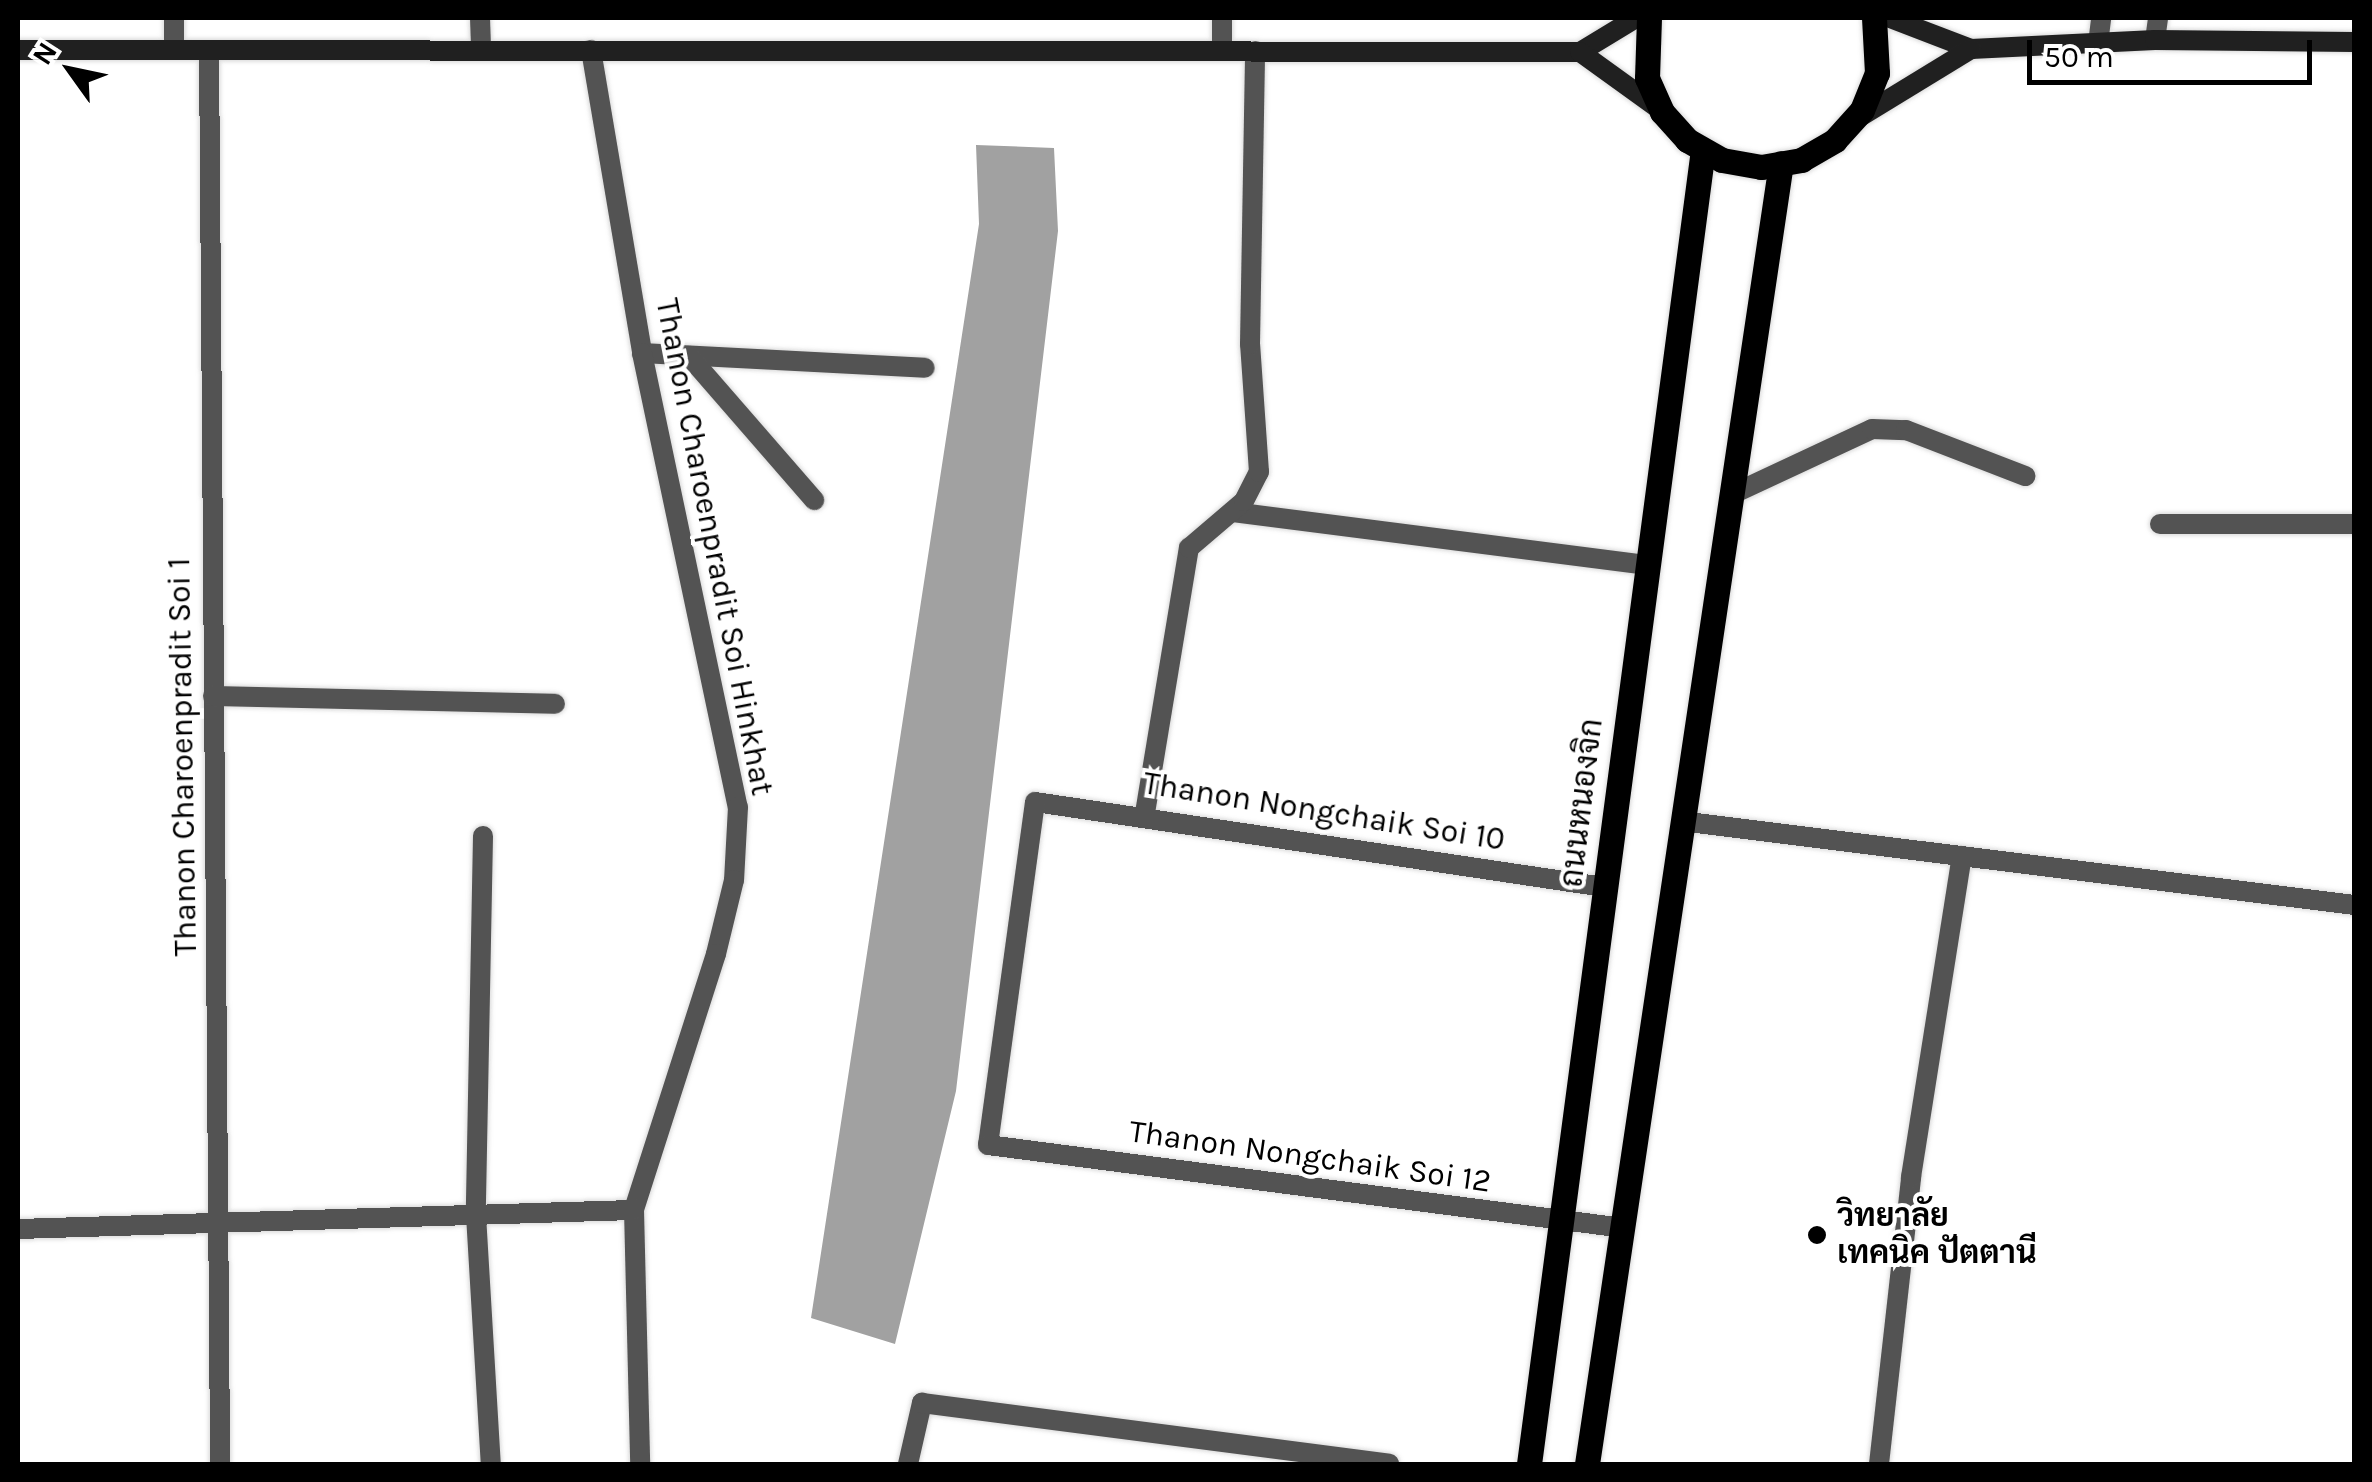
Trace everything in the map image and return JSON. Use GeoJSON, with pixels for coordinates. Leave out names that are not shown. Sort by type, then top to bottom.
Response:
{"type":"FeatureCollection","features":[{"type":"Feature","properties":{"kind":"main road"},"geometry":{"type":"LineString","coordinates":[[18,50],[1580,52],[1636,18]]}},
{"type":"Feature","properties":{"kind":"main road"},"geometry":{"type":"LineString","coordinates":[[1649,18],[1647,78],[1662,112]]}},
{"type":"Feature","properties":{"kind":"main road"},"geometry":{"type":"LineString","coordinates":[[1850,124],[1877,72],[1874,18]]}},
{"type":"Feature","properties":{"kind":"main road"},"geometry":{"type":"LineString","coordinates":[[1890,18],[1971,50],[2156,40],[2354,42]]}},
{"type":"Feature","properties":{"kind":"main road"},"geometry":{"type":"LineString","coordinates":[[1580,52],[1662,112],[1704,150],[1741,163],[1781,163],[1800,160],[1850,124],[1971,50]]}},
{"type":"Feature","properties":{"kind":"main road","name":"ถนนหนองจิก"},"geometry":{"type":"LineString","coordinates":[[1529,1464],[1704,150]]}},
{"type":"Feature","properties":{"kind":"main road"},"geometry":{"type":"LineString","coordinates":[[1587,1464],[1688,822],[1781,163]]}},
{"type":"Feature","properties":{"kind":"street"},"geometry":{"type":"LineString","coordinates":[[174,18],[174,50]]}},
{"type":"Feature","properties":{"kind":"street"},"geometry":{"type":"LineString","coordinates":[[480,18],[481,50]]}},
{"type":"Feature","properties":{"kind":"street"},"geometry":{"type":"LineString","coordinates":[[1222,18],[1222,51]]}},
{"type":"Feature","properties":{"kind":"street"},"geometry":{"type":"LineString","coordinates":[[2098,44],[2102,18]]}},
{"type":"Feature","properties":{"kind":"street"},"geometry":{"type":"LineString","coordinates":[[2156,40],[2158,18]]}},
{"type":"Feature","properties":{"kind":"street","name":"Thanon Charoenpradit Soi 1"},"geometry":{"type":"LineString","coordinates":[[210,50],[220,1464]]}},
{"type":"Feature","properties":{"kind":"street","name":"Thanon Charoenpradit Soi Hinkhat"},"geometry":{"type":"LineString","coordinates":[[590,50],[642,353],[738,807],[734,880],[716,954],[634,1210],[640,1464]]}},
{"type":"Feature","properties":{"kind":"street"},"geometry":{"type":"LineString","coordinates":[[1145,813],[1189,548],[1233,512],[1259,472],[1250,344],[1254,52]]}},
{"type":"Feature","properties":{"kind":"street"},"geometry":{"type":"LineString","coordinates":[[642,353],[925,368]]}},
{"type":"Feature","properties":{"kind":"street"},"geometry":{"type":"LineString","coordinates":[[690,356],[814,500]]}},
{"type":"Feature","properties":{"kind":"street"},"geometry":{"type":"LineString","coordinates":[[1735,493],[1872,429],[1906,430],[2025,476]]}},
{"type":"Feature","properties":{"kind":"street"},"geometry":{"type":"LineString","coordinates":[[1233,512],[1646,565]]}},
{"type":"Feature","properties":{"kind":"street"},"geometry":{"type":"LineString","coordinates":[[2160,524],[2354,524]]}},
{"type":"Feature","properties":{"kind":"street"},"geometry":{"type":"LineString","coordinates":[[213,696],[554,704]]}},
{"type":"Feature","properties":{"kind":"street","name":"Thanon Nongchaik Soi 10"},"geometry":{"type":"LineString","coordinates":[[988,1145],[1035,802],[1145,813],[1604,887]]}},
{"type":"Feature","properties":{"kind":"street"},"geometry":{"type":"LineString","coordinates":[[1688,822],[2354,905]]}},
{"type":"Feature","properties":{"kind":"street"},"geometry":{"type":"LineString","coordinates":[[483,836],[476,1215],[491,1464]]}},
{"type":"Feature","properties":{"kind":"street"},"geometry":{"type":"LineString","coordinates":[[1879,1464],[1911,1177],[1962,856]]}},
{"type":"Feature","properties":{"kind":"street","name":"Thanon Nongchaik Soi 12"},"geometry":{"type":"LineString","coordinates":[[988,1145],[1624,1228]]}},
{"type":"Feature","properties":{"kind":"street"},"geometry":{"type":"LineString","coordinates":[[18,1229],[634,1210]]}},
{"type":"Feature","properties":{"kind":"street"},"geometry":{"type":"LineString","coordinates":[[908,1464],[922,1403],[1389,1464]]}},
{"type":"Feature","properties":{"kind":"shaded area"},"geometry":{"type":"Polygon","coordinates":[[[976,145],[1054,148],[1058,231],[956,1091],[895,1344],[811,1318],[979,224],[976,145]]]}},
{"type":"Feature","properties":{"kind":"place","name":"วิทยาลัย เทคนิค ปัตตานี"},"geometry":{"type":"Point","coordinates":[1817,1235]}}]}
